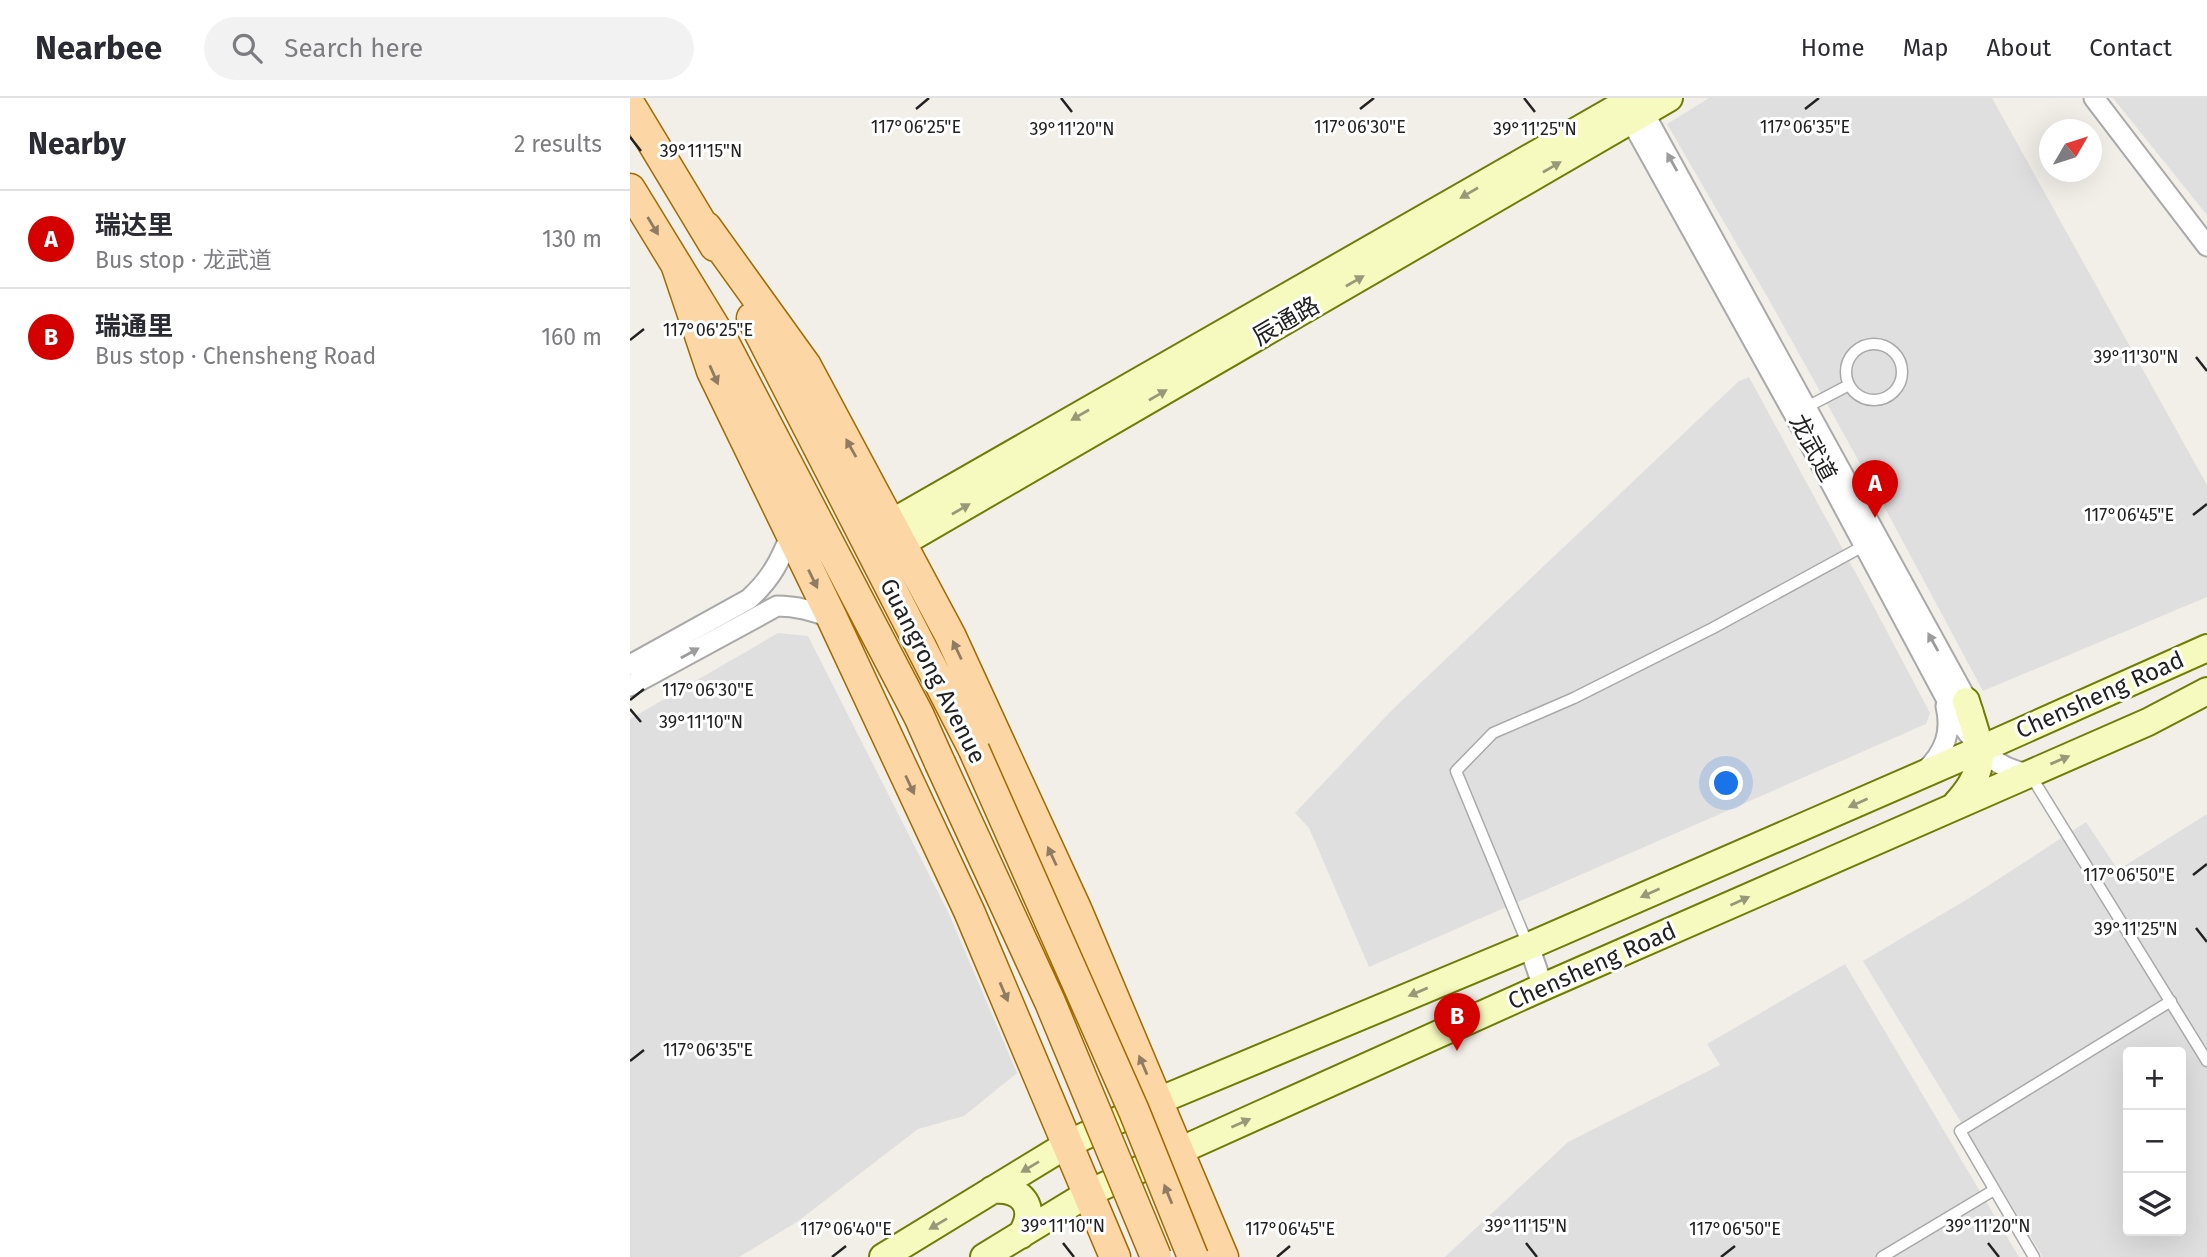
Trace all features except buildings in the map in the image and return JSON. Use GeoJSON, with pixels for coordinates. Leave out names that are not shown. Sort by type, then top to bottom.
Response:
{"type":"FeatureCollection","features":[{"type":"Feature","properties":{"kind":"main road","name":"辰通路"},"geometry":{"type":"LineString","coordinates":[[896,533],[1631,105],[1669,98]]}},
{"type":"Feature","properties":{"kind":"main road","name":"Guangrong Avenue"},"geometry":{"type":"LineString","coordinates":[[630,105],[706,227],[974,750],[1134,1111],[1193,1257]]}},
{"type":"Feature","properties":{"kind":"main road","name":"Guangrong Avenue"},"geometry":{"type":"LineString","coordinates":[[630,189],[723,341],[919,716],[1050,1002],[1156,1257]]}},
{"type":"Feature","properties":{"kind":"main road"},"geometry":{"type":"LineString","coordinates":[[706,227],[806,366],[950,635],[1077,911],[1223,1257]]}},
{"type":"Feature","properties":{"kind":"main road"},"geometry":{"type":"LineString","coordinates":[[676,264],[712,371],[832,618],[969,911],[1115,1257]]}},
{"type":"Feature","properties":{"kind":"main road","name":"Chensheng Road"},"geometry":{"type":"LineString","coordinates":[[992,1190],[1068,1144],[1158,1101],[1529,946],[2207,648]]}},
{"type":"Feature","properties":{"kind":"main road","name":"Chensheng Road"},"geometry":{"type":"LineString","coordinates":[[984,1257],[1089,1193],[1179,1151],[1543,987],[2148,722],[2207,691]]}},
{"type":"Feature","properties":{"kind":"main road"},"geometry":{"type":"LineString","coordinates":[[1953,808],[1974,783],[1987,746],[1954,698]]}},
{"type":"Feature","properties":{"kind":"main road"},"geometry":{"type":"LineString","coordinates":[[883,1257],[992,1190],[1014,1191],[1027,1206],[1028,1218],[1021,1235]]}},
{"type":"Feature","properties":{"kind":"street"},"geometry":{"type":"LineString","coordinates":[[2094,98],[2207,246]]}},
{"type":"Feature","properties":{"kind":"street","name":"龙武道"},"geometry":{"type":"LineString","coordinates":[[1631,105],[1801,410],[1954,698]]}},
{"type":"Feature","properties":{"kind":"street"},"geometry":{"type":"LineString","coordinates":[[630,665],[749,599],[765,585],[779,564],[791,534]]}},
{"type":"Feature","properties":{"kind":"street"},"geometry":{"type":"LineString","coordinates":[[630,686],[777,606],[808,609],[832,618]]}},
{"type":"Feature","properties":{"kind":"street"},"geometry":{"type":"LineString","coordinates":[[1921,775],[1940,755],[1948,734],[1947,713],[1954,698]]}},
{"type":"Feature","properties":{"kind":"street"},"geometry":{"type":"LineString","coordinates":[[1987,746],[2016,772],[2029,774]]}},
{"type":"Feature","properties":{"kind":"street"},"geometry":{"type":"LineString","coordinates":[[1529,946],[1543,987]]}},
{"type":"Feature","properties":{"kind":"lane"},"geometry":{"type":"LineString","coordinates":[[1870,344],[1887,348],[1899,360],[1901,379],[1890,395],[1872,400],[1863,398],[1849,385],[1846,377],[1849,359],[1861,347],[1870,344]]}},
{"type":"Feature","properties":{"kind":"lane"},"geometry":{"type":"LineString","coordinates":[[1801,410],[1849,385]]}},
{"type":"Feature","properties":{"kind":"lane"},"geometry":{"type":"LineString","coordinates":[[1529,946],[1456,771],[1493,733],[1574,698],[1702,634],[1871,542]]}},
{"type":"Feature","properties":{"kind":"lane"},"geometry":{"type":"LineString","coordinates":[[2029,774],[2207,1061]]}},
{"type":"Feature","properties":{"kind":"lane"},"geometry":{"type":"LineString","coordinates":[[2034,1257],[1960,1131],[2171,1001]]}},
{"type":"Feature","properties":{"kind":"lane"},"geometry":{"type":"LineString","coordinates":[[1882,1257],[1994,1190]]}},
{"type":"Feature","properties":{"kind":"shaded area"},"geometry":{"type":"Polygon","coordinates":[[[1709,98],[1992,98],[2207,485],[2207,597],[1983,691],[1768,298],[1667,124],[1709,98]]]}},
{"type":"Feature","properties":{"kind":"shaded area"},"geometry":{"type":"Polygon","coordinates":[[[2113,98],[2207,98],[2207,215],[2113,98]]]}},
{"type":"Feature","properties":{"kind":"shaded area"},"geometry":{"type":"Polygon","coordinates":[[[1749,377],[1930,713],[1926,724],[1369,967],[1309,828],[1295,813],[1392,710],[1739,381],[1749,377]]]}},
{"type":"Feature","properties":{"kind":"shaded area"},"geometry":{"type":"Polygon","coordinates":[[[778,633],[808,636],[949,914],[1017,1073],[964,1116],[918,1129],[797,1222],[739,1257],[630,1257],[630,719],[778,633]]]}},
{"type":"Feature","properties":{"kind":"shaded area"},"geometry":{"type":"Polygon","coordinates":[[[2207,814],[2207,1257],[2043,1257],[1863,961],[1971,897],[2086,822],[2118,870],[2207,814]]]}},
{"type":"Feature","properties":{"kind":"shaded area"},"geometry":{"type":"Polygon","coordinates":[[[1845,964],[2019,1257],[1445,1257],[1568,1142],[1720,1065],[1707,1044],[1845,964]]]}},
{"type":"Feature","properties":{"kind":"place","name":"瑞达里"},"geometry":{"type":"Point","coordinates":[1875,518]}},
{"type":"Feature","properties":{"kind":"place","name":"瑞通里"},"geometry":{"type":"Point","coordinates":[1457,1051]}}]}
